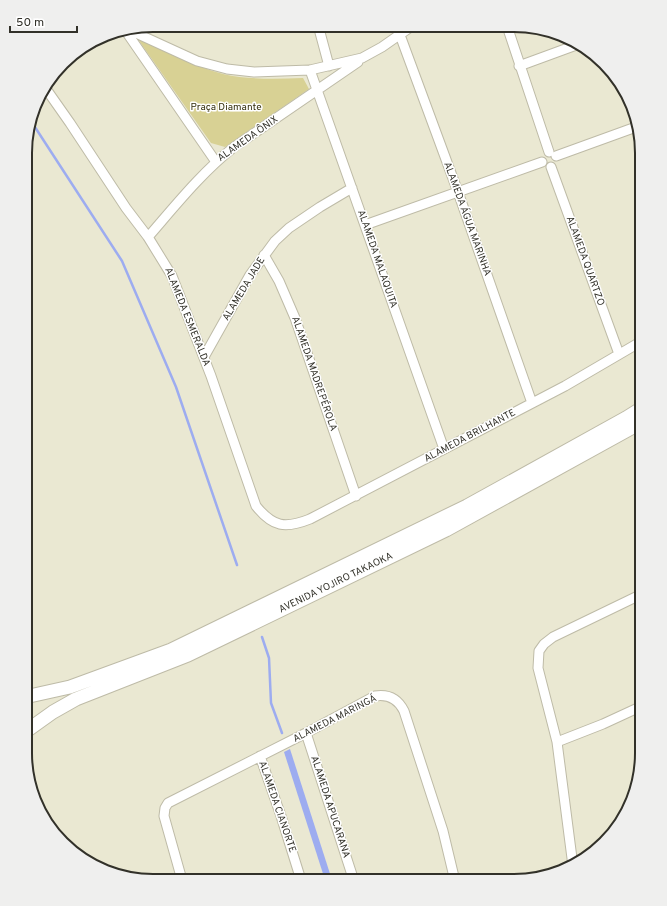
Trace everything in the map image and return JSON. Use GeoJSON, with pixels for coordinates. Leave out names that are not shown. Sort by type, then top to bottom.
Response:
{"type":"FeatureCollection","features":[{"type":"Feature","properties":{"kind":"main road","name":"AVENIDA YOJIRO TAKAOKA"},"geometry":{"type":"LineString","coordinates":[[32,695],[70,687],[171,650],[461,509],[635,412]]}},
{"type":"Feature","properties":{"kind":"main road","name":"AVENIDA YOJIRO TAKAOKA"},"geometry":{"type":"LineString","coordinates":[[32,727],[53,712],[76,699],[188,655],[439,533],[635,426]]}},
{"type":"Feature","properties":{"kind":"street"},"geometry":{"type":"LineString","coordinates":[[320,32],[329,66]]}},
{"type":"Feature","properties":{"kind":"street"},"geometry":{"type":"LineString","coordinates":[[135,33],[197,61],[227,70],[254,72],[310,70],[362,58],[404,32]]}},
{"type":"Feature","properties":{"kind":"street"},"geometry":{"type":"LineString","coordinates":[[509,32],[556,162],[551,167],[548,167],[542,162]]}},
{"type":"Feature","properties":{"kind":"street"},"geometry":{"type":"LineString","coordinates":[[130,34],[216,162]]}},
{"type":"Feature","properties":{"kind":"street","name":"ALAMEDA ÁGUA MARINHA"},"geometry":{"type":"LineString","coordinates":[[400,35],[458,192],[532,403]]}},
{"type":"Feature","properties":{"kind":"street"},"geometry":{"type":"LineString","coordinates":[[520,66],[572,47]]}},
{"type":"Feature","properties":{"kind":"street","name":"ALAMEDA ÔNIX"},"geometry":{"type":"LineString","coordinates":[[148,237],[202,175],[216,162],[362,58]]}},
{"type":"Feature","properties":{"kind":"street","name":"ALAMEDA MALAQUITA"},"geometry":{"type":"LineString","coordinates":[[310,70],[444,449]]}},
{"type":"Feature","properties":{"kind":"street","name":"ALAMEDA ESMERALDA"},"geometry":{"type":"LineString","coordinates":[[48,92],[126,208],[148,237],[172,276],[204,357],[256,506],[272,521],[282,525],[295,525]]}},
{"type":"Feature","properties":{"kind":"street"},"geometry":{"type":"LineString","coordinates":[[542,162],[543,155],[553,154],[633,129]]}},
{"type":"Feature","properties":{"kind":"street"},"geometry":{"type":"LineString","coordinates":[[365,225],[542,162]]}},
{"type":"Feature","properties":{"kind":"street","name":"ALAMEDA QUARTZO"},"geometry":{"type":"LineString","coordinates":[[551,167],[619,354]]}},
{"type":"Feature","properties":{"kind":"street","name":"ALAMEDA JADE"},"geometry":{"type":"LineString","coordinates":[[204,357],[250,275],[275,241],[289,228],[352,188]]}},
{"type":"Feature","properties":{"kind":"street","name":"ALAMEDA MADREPÉROLA"},"geometry":{"type":"LineString","coordinates":[[264,255],[279,281],[295,318],[356,496]]}},
{"type":"Feature","properties":{"kind":"street","name":"ALAMEDA BRILHANTE"},"geometry":{"type":"LineString","coordinates":[[295,525],[356,496],[532,403],[594,370],[635,345]]}},
{"type":"Feature","properties":{"kind":"street"},"geometry":{"type":"LineString","coordinates":[[572,859],[557,742],[538,668],[539,651],[544,644],[553,637],[635,597]]}},
{"type":"Feature","properties":{"kind":"street","name":"ALAMEDA MARINGÁ"},"geometry":{"type":"LineString","coordinates":[[180,874],[164,816],[165,808],[168,803],[375,696],[386,696],[397,701],[404,711],[440,824],[453,874]]}},
{"type":"Feature","properties":{"kind":"street"},"geometry":{"type":"LineString","coordinates":[[557,742],[603,724],[635,709]]}},
{"type":"Feature","properties":{"kind":"street","name":"ALAMEDA APUCARANA"},"geometry":{"type":"LineString","coordinates":[[306,733],[352,874]]}},
{"type":"Feature","properties":{"kind":"street","name":"ALAMEDA CIANORTE"},"geometry":{"type":"LineString","coordinates":[[260,756],[299,874]]}},
{"type":"Feature","properties":{"kind":"green space","name":"Praça Diamante"},"geometry":{"type":"Polygon","coordinates":[[[137,38],[190,63],[212,71],[233,76],[253,78],[303,78],[309,89],[225,147],[211,143],[137,38]]]}},
{"type":"Feature","properties":{"kind":"water"},"geometry":{"type":"Polygon","coordinates":[[[290,749],[330,874],[323,874],[284,752],[290,749]]]}},
{"type":"Feature","properties":{"kind":"waterway"},"geometry":{"type":"LineString","coordinates":[[35,127],[122,261],[176,387],[237,565]]}},
{"type":"Feature","properties":{"kind":"waterway"},"geometry":{"type":"LineString","coordinates":[[262,637],[269,658],[271,703],[282,733]]}}]}
